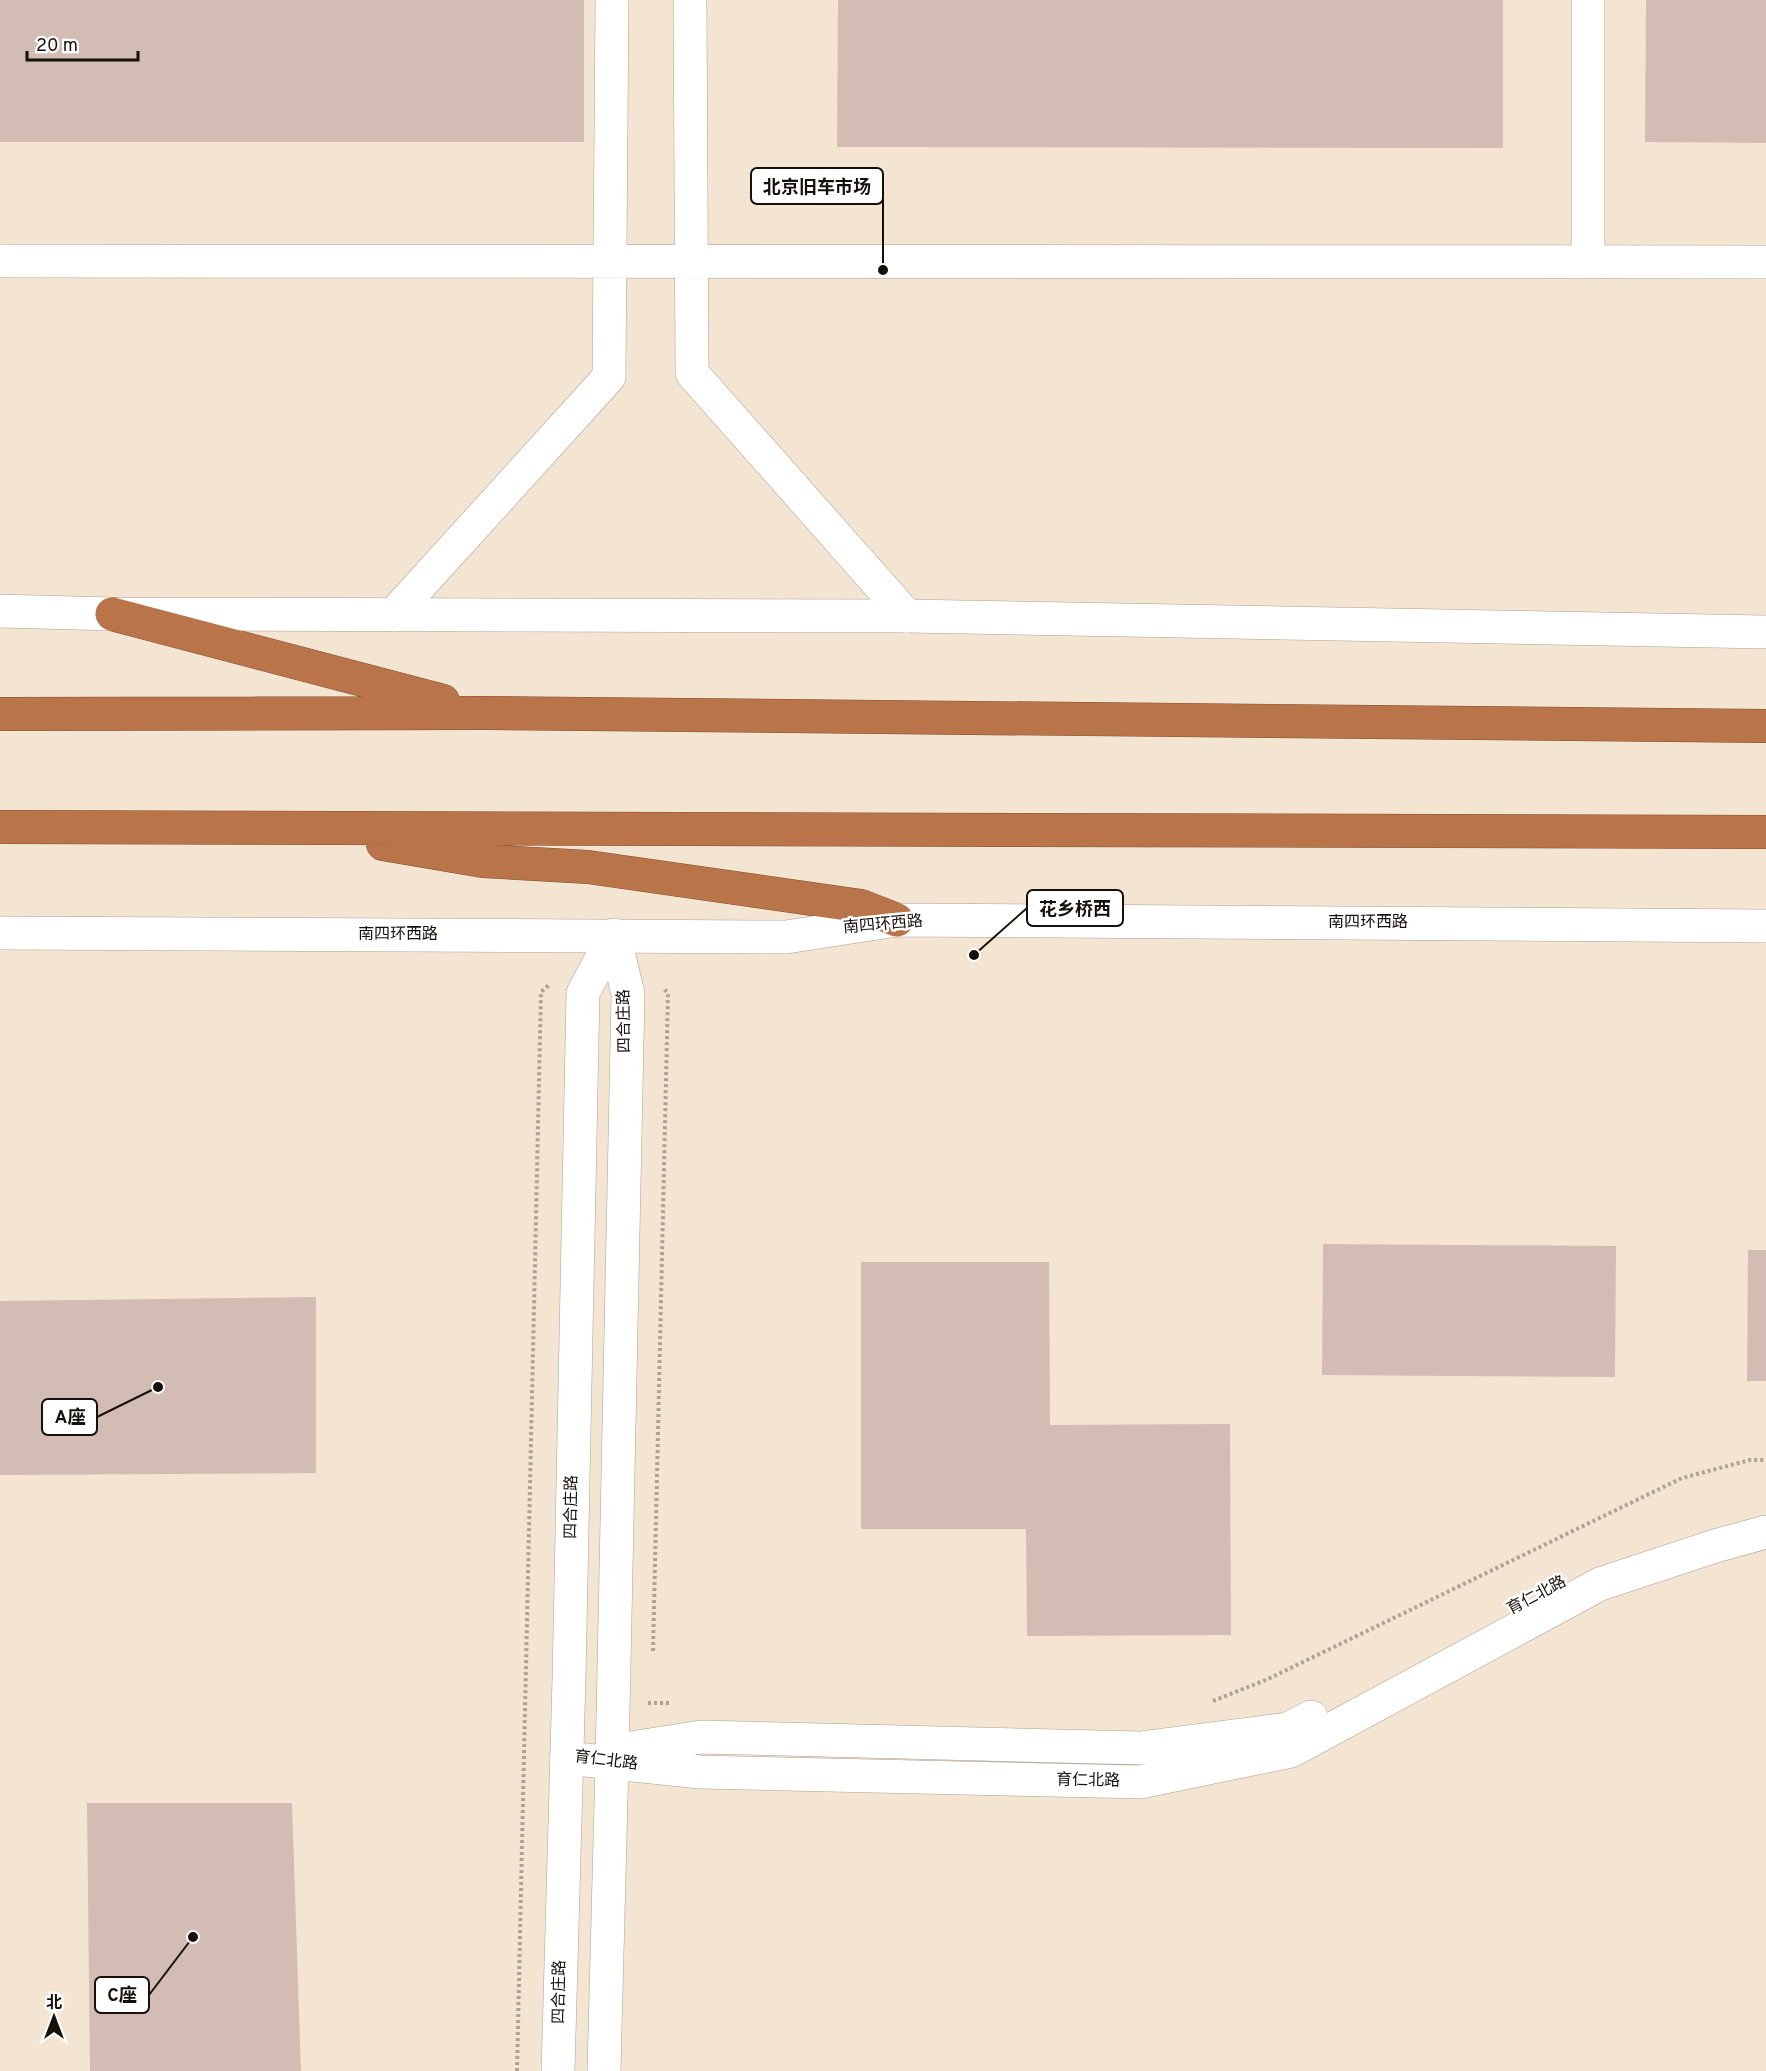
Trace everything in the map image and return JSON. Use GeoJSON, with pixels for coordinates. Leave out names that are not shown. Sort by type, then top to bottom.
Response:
{"type":"FeatureCollection","features":[{"type":"Feature","properties":{"kind":"highway"},"geometry":{"type":"LineString","coordinates":[[112,614],[488,713]]}},
{"type":"Feature","properties":{"kind":"highway"},"geometry":{"type":"LineString","coordinates":[[0,714],[488,713],[1766,726]]}},
{"type":"Feature","properties":{"kind":"highway"},"geometry":{"type":"LineString","coordinates":[[0,827],[1766,832]]}},
{"type":"Feature","properties":{"kind":"highway"},"geometry":{"type":"LineString","coordinates":[[287,828],[483,861],[588,867],[861,906],[897,920]]}},
{"type":"Feature","properties":{"kind":"street"},"geometry":{"type":"LineString","coordinates":[[393,615],[609,377],[612,0]]}},
{"type":"Feature","properties":{"kind":"street"},"geometry":{"type":"LineString","coordinates":[[690,0],[692,373],[907,616]]}},
{"type":"Feature","properties":{"kind":"street"},"geometry":{"type":"LineString","coordinates":[[1588,0],[1588,262]]}},
{"type":"Feature","properties":{"kind":"street"},"geometry":{"type":"LineString","coordinates":[[0,261],[1766,262]]}},
{"type":"Feature","properties":{"kind":"street"},"geometry":{"type":"LineString","coordinates":[[0,611],[112,614],[907,616],[1766,632]]}},
{"type":"Feature","properties":{"kind":"street","name":"南四环西路"},"geometry":{"type":"LineString","coordinates":[[0,933],[786,937],[897,920],[1766,926]]}},
{"type":"Feature","properties":{"kind":"street","name":"四合庄路"},"geometry":{"type":"LineString","coordinates":[[604,2071],[627,994],[614,935]]}},
{"type":"Feature","properties":{"kind":"street","name":"四合庄路"},"geometry":{"type":"LineString","coordinates":[[558,2071],[583,993],[614,935]]}},
{"type":"Feature","properties":{"kind":"street","name":"育仁北路"},"geometry":{"type":"LineString","coordinates":[[612,1757],[701,1737],[1140,1748],[1288,1729],[1590,1567],[1739,1516],[1766,1510]]}},
{"type":"Feature","properties":{"kind":"street","name":"育仁北路"},"geometry":{"type":"LineString","coordinates":[[566,1758],[612,1757],[700,1772],[1140,1782],[1291,1751],[1600,1584],[1715,1546],[1766,1532]]}},
{"type":"Feature","properties":{"kind":"path"},"geometry":{"type":"LineString","coordinates":[[517,2071],[541,992],[550,985]]}},
{"type":"Feature","properties":{"kind":"path"},"geometry":{"type":"LineString","coordinates":[[1208,1703],[1269,1679],[1682,1478],[1750,1460],[1766,1460]]}},
{"type":"Feature","properties":{"kind":"path"},"geometry":{"type":"LineString","coordinates":[[648,1703],[674,1703]]}},
{"type":"Feature","properties":{"kind":"building"},"geometry":{"type":"Polygon","coordinates":[[[0,0],[584,0],[584,142],[0,142],[0,0]]]}},
{"type":"Feature","properties":{"kind":"building"},"geometry":{"type":"Polygon","coordinates":[[[838,0],[1503,0],[1503,148],[837,147],[838,0]]]}},
{"type":"Feature","properties":{"kind":"building"},"geometry":{"type":"Polygon","coordinates":[[[1646,0],[1766,0],[1766,143],[1645,142],[1646,0]]]}},
{"type":"Feature","properties":{"kind":"building"},"geometry":{"type":"Polygon","coordinates":[[[1323,1244],[1616,1246],[1615,1377],[1322,1375],[1323,1244]]]}},
{"type":"Feature","properties":{"kind":"building"},"geometry":{"type":"Polygon","coordinates":[[[1748,1250],[1766,1250],[1766,1381],[1747,1381],[1748,1250]]]}},
{"type":"Feature","properties":{"kind":"building"},"geometry":{"type":"Polygon","coordinates":[[[861,1262],[1049,1262],[1050,1425],[1230,1424],[1231,1635],[1027,1636],[1026,1529],[861,1529],[861,1262]]]}},
{"type":"Feature","properties":{"kind":"building"},"geometry":{"type":"Polygon","coordinates":[[[316,1297],[316,1473],[0,1475],[0,1301],[316,1297]]]}},
{"type":"Feature","properties":{"kind":"building"},"geometry":{"type":"Polygon","coordinates":[[[87,1803],[292,1803],[301,2071],[90,2071],[87,1803]]]}},
{"type":"Feature","properties":{"kind":"place","name":"北京旧车市场"},"geometry":{"type":"Point","coordinates":[883,270]}},
{"type":"Feature","properties":{"kind":"place","name":"花乡桥西"},"geometry":{"type":"Point","coordinates":[974,955]}},
{"type":"Feature","properties":{"kind":"place","name":"A座"},"geometry":{"type":"Point","coordinates":[158,1387]}},
{"type":"Feature","properties":{"kind":"place","name":"C座"},"geometry":{"type":"Point","coordinates":[193,1937]}}]}
